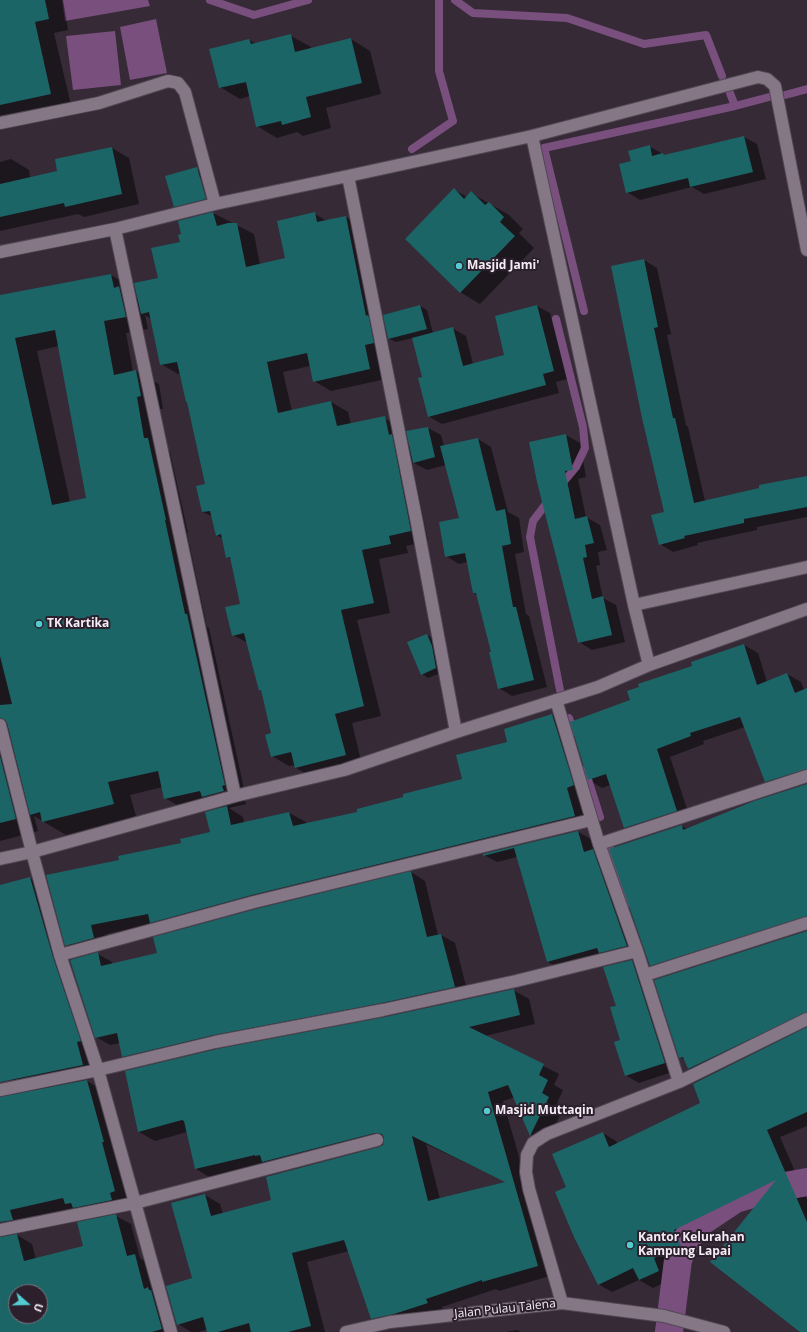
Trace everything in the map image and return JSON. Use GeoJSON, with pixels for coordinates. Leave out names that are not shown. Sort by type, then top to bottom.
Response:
{"type":"FeatureCollection","features":[{"type":"Feature","properties":{"kind":"street"},"geometry":{"type":"LineString","coordinates":[[0,252],[532,136],[758,78],[767,79],[775,86],[807,250]]}},
{"type":"Feature","properties":{"kind":"street"},"geometry":{"type":"LineString","coordinates":[[0,123],[99,103],[168,81],[178,83],[186,92],[215,204]]}},
{"type":"Feature","properties":{"kind":"street"},"geometry":{"type":"LineString","coordinates":[[532,136],[634,605],[649,665]]}},
{"type":"Feature","properties":{"kind":"street"},"geometry":{"type":"LineString","coordinates":[[348,176],[417,523],[456,732]]}},
{"type":"Feature","properties":{"kind":"street"},"geometry":{"type":"LineString","coordinates":[[115,228],[235,796]]}},
{"type":"Feature","properties":{"kind":"street"},"geometry":{"type":"LineString","coordinates":[[634,605],[807,567]]}},
{"type":"Feature","properties":{"kind":"street"},"geometry":{"type":"LineString","coordinates":[[0,859],[32,852],[235,796],[344,770],[456,732],[598,687],[649,665],[807,609]]}},
{"type":"Feature","properties":{"kind":"street"},"geometry":{"type":"LineString","coordinates":[[556,700],[591,820],[638,951],[680,1082]]}},
{"type":"Feature","properties":{"kind":"street"},"geometry":{"type":"LineString","coordinates":[[0,725],[60,955],[98,1070],[171,1332]]}},
{"type":"Feature","properties":{"kind":"street"},"geometry":{"type":"LineString","coordinates":[[599,844],[807,776]]}},
{"type":"Feature","properties":{"kind":"street"},"geometry":{"type":"LineString","coordinates":[[60,955],[254,902],[591,820]]}},
{"type":"Feature","properties":{"kind":"street"},"geometry":{"type":"LineString","coordinates":[[645,975],[807,923]]}},
{"type":"Feature","properties":{"kind":"street"},"geometry":{"type":"LineString","coordinates":[[0,1090],[98,1070],[215,1042],[383,1010],[516,981],[638,951]]}},
{"type":"Feature","properties":{"kind":"street"},"geometry":{"type":"LineString","coordinates":[[562,1303],[526,1172],[527,1155],[533,1144],[547,1134],[680,1082],[807,1019]]}},
{"type":"Feature","properties":{"kind":"street"},"geometry":{"type":"LineString","coordinates":[[0,1230],[135,1203],[377,1140]]}},
{"type":"Feature","properties":{"kind":"street","name":"Jalan Pulau Talena"},"geometry":{"type":"LineString","coordinates":[[346,1332],[562,1303],[664,1316],[724,1332]]}},
{"type":"Feature","properties":{"kind":"shaded area"},"geometry":{"type":"Polygon","coordinates":[[[62,0],[148,0],[150,6],[65,21],[62,0]]]}},
{"type":"Feature","properties":{"kind":"shaded area"},"geometry":{"type":"Polygon","coordinates":[[[156,19],[167,73],[130,80],[120,27],[156,19]]]}},
{"type":"Feature","properties":{"kind":"shaded area"},"geometry":{"type":"Polygon","coordinates":[[[115,31],[121,85],[73,90],[66,36],[115,31]]]}},
{"type":"Feature","properties":{"kind":"building"},"geometry":{"type":"Polygon","coordinates":[[[0,0],[45,0],[49,19],[35,22],[51,94],[0,105],[0,0]]]}},
{"type":"Feature","properties":{"kind":"building"},"geometry":{"type":"Polygon","coordinates":[[[291,34],[295,52],[351,38],[362,83],[306,97],[311,117],[282,125],[281,121],[256,127],[246,82],[219,88],[209,49],[249,39],[251,44],[291,34]]]}},
{"type":"Feature","properties":{"kind":"building"},"geometry":{"type":"Polygon","coordinates":[[[744,136],[753,172],[690,187],[688,178],[626,193],[619,164],[631,161],[628,151],[650,145],[652,156],[663,153],[664,155],[744,136]]]}},
{"type":"Feature","properties":{"kind":"building"},"geometry":{"type":"Polygon","coordinates":[[[112,147],[122,194],[65,207],[64,203],[0,217],[0,184],[57,171],[55,159],[112,147]]]}},
{"type":"Feature","properties":{"kind":"building"},"geometry":{"type":"Polygon","coordinates":[[[197,167],[206,199],[174,207],[165,176],[197,167]]]}},
{"type":"Feature","properties":{"kind":"building","name":"Masjid Jami'"},"geometry":{"type":"Polygon","coordinates":[[[454,188],[464,199],[471,191],[485,205],[489,202],[504,217],[500,222],[515,236],[460,293],[405,239],[454,188]]]}},
{"type":"Feature","properties":{"kind":"building"},"geometry":{"type":"Polygon","coordinates":[[[213,212],[217,226],[228,223],[237,223],[246,267],[285,258],[277,221],[315,212],[317,222],[346,216],[366,316],[368,315],[369,318],[374,343],[365,345],[370,369],[313,382],[307,353],[267,362],[278,413],[331,401],[337,426],[385,416],[389,435],[392,434],[411,531],[389,536],[391,544],[362,550],[374,603],[341,610],[364,706],[335,714],[346,755],[295,768],[291,752],[271,757],[265,735],[271,733],[261,690],[259,691],[244,633],[232,636],[225,607],[240,604],[230,557],[226,558],[221,534],[216,536],[210,511],[202,512],[196,486],[205,484],[177,362],[160,365],[149,312],[141,314],[134,283],[158,278],[151,248],[180,242],[178,235],[181,234],[178,221],[213,212]]]}},
{"type":"Feature","properties":{"kind":"building"},"geometry":{"type":"Polygon","coordinates":[[[644,259],[658,327],[654,328],[673,418],[675,418],[694,503],[759,488],[759,485],[807,476],[807,507],[744,519],[744,523],[684,536],[685,538],[659,545],[651,515],[664,512],[642,418],[611,266],[644,259]]]}},
{"type":"Feature","properties":{"kind":"building"},"geometry":{"type":"Polygon","coordinates":[[[111,274],[114,288],[119,286],[126,317],[104,321],[114,375],[136,370],[141,396],[137,397],[144,438],[148,438],[185,614],[187,614],[225,785],[222,786],[224,791],[202,797],[200,791],[164,799],[158,771],[108,782],[114,804],[42,822],[40,812],[30,815],[7,723],[5,720],[0,718],[0,705],[12,704],[0,656],[0,295],[111,274]],[[55,330],[15,338],[52,505],[86,498],[55,330]]]}},
{"type":"Feature","properties":{"kind":"building"},"geometry":{"type":"Polygon","coordinates":[[[420,305],[427,329],[388,339],[383,315],[420,305]]]}},
{"type":"Feature","properties":{"kind":"building"},"geometry":{"type":"Polygon","coordinates":[[[537,305],[554,371],[543,374],[546,385],[428,417],[418,378],[422,377],[412,338],[453,327],[463,366],[504,355],[495,316],[537,305]]]}},
{"type":"Feature","properties":{"kind":"building"},"geometry":{"type":"Polygon","coordinates":[[[428,427],[435,457],[413,463],[406,431],[428,427]]]}},
{"type":"Feature","properties":{"kind":"building"},"geometry":{"type":"Polygon","coordinates":[[[566,434],[573,470],[565,471],[575,519],[587,516],[594,543],[585,545],[587,557],[583,558],[592,599],[603,596],[612,635],[578,643],[537,482],[529,442],[566,434]]]}},
{"type":"Feature","properties":{"kind":"building"},"geometry":{"type":"Polygon","coordinates":[[[478,438],[496,511],[505,509],[511,544],[502,546],[513,607],[516,607],[534,680],[498,689],[489,652],[491,652],[476,593],[473,593],[465,553],[445,557],[439,522],[459,518],[440,446],[478,438]]]}},
{"type":"Feature","properties":{"kind":"building"},"geometry":{"type":"Polygon","coordinates":[[[427,634],[432,646],[436,668],[421,675],[407,642],[427,634]]]}},
{"type":"Feature","properties":{"kind":"building"},"geometry":{"type":"Polygon","coordinates":[[[744,644],[757,685],[787,673],[795,693],[807,688],[807,769],[765,782],[740,717],[690,733],[691,736],[657,749],[677,811],[624,828],[606,774],[588,780],[570,722],[630,700],[627,691],[639,687],[638,684],[692,666],[691,662],[744,644]]]}},
{"type":"Feature","properties":{"kind":"building"},"geometry":{"type":"Polygon","coordinates":[[[552,714],[574,785],[567,788],[575,816],[252,895],[150,923],[148,914],[91,925],[94,938],[65,946],[46,875],[119,860],[118,856],[181,843],[180,839],[210,832],[205,812],[227,806],[231,825],[289,812],[293,826],[357,812],[357,809],[403,797],[403,794],[462,779],[456,755],[507,742],[504,729],[552,714]]]}},
{"type":"Feature","properties":{"kind":"building"},"geometry":{"type":"Polygon","coordinates":[[[0,756],[16,819],[0,823],[0,756]]]}},
{"type":"Feature","properties":{"kind":"building"},"geometry":{"type":"Polygon","coordinates":[[[807,784],[807,916],[650,966],[609,849],[682,825],[683,830],[754,801],[807,784]]]}},
{"type":"Feature","properties":{"kind":"building"},"geometry":{"type":"Polygon","coordinates":[[[578,831],[584,852],[593,849],[627,946],[599,953],[597,948],[547,962],[514,848],[483,856],[483,854],[578,831]]]}},
{"type":"Feature","properties":{"kind":"building"},"geometry":{"type":"Polygon","coordinates":[[[411,871],[427,937],[441,934],[455,987],[382,1003],[214,1035],[122,1057],[117,1033],[95,1038],[70,960],[98,952],[101,966],[157,953],[153,937],[256,909],[411,871]]]}},
{"type":"Feature","properties":{"kind":"building"},"geometry":{"type":"Polygon","coordinates":[[[30,877],[53,957],[81,1041],[77,1042],[83,1065],[0,1082],[0,885],[30,877]]]}},
{"type":"Feature","properties":{"kind":"building"},"geometry":{"type":"Polygon","coordinates":[[[807,931],[807,1012],[688,1069],[683,1057],[679,1058],[654,980],[807,931]]]}},
{"type":"Feature","properties":{"kind":"building"},"geometry":{"type":"Polygon","coordinates":[[[632,960],[665,1063],[625,1076],[614,1042],[620,1040],[610,1007],[616,1006],[603,967],[632,960]]]}},
{"type":"Feature","properties":{"kind":"building"},"geometry":{"type":"Polygon","coordinates":[[[514,989],[520,1015],[469,1027],[544,1064],[539,1075],[548,1080],[542,1093],[549,1097],[530,1136],[508,1085],[488,1092],[538,1266],[482,1282],[482,1280],[426,1299],[428,1303],[394,1314],[371,1319],[344,1240],[292,1253],[311,1326],[288,1332],[251,1332],[249,1323],[218,1332],[207,1332],[203,1317],[177,1325],[166,1286],[192,1278],[171,1203],[205,1194],[211,1216],[271,1200],[266,1177],[379,1147],[383,1145],[384,1138],[382,1134],[375,1133],[262,1162],[260,1155],[255,1155],[195,1169],[184,1121],[182,1120],[138,1132],[125,1071],[217,1049],[385,1017],[514,989]],[[412,1136],[428,1201],[505,1182],[412,1136]]]}},
{"type":"Feature","properties":{"kind":"building"},"geometry":{"type":"Polygon","coordinates":[[[807,1027],[807,1112],[767,1130],[807,1222],[807,1332],[800,1332],[710,1262],[776,1180],[674,1230],[681,1246],[654,1258],[659,1271],[639,1280],[633,1268],[598,1285],[574,1237],[555,1192],[566,1187],[552,1154],[603,1132],[609,1147],[700,1103],[693,1084],[807,1027]]]}},
{"type":"Feature","properties":{"kind":"building"},"geometry":{"type":"Polygon","coordinates":[[[87,1080],[104,1142],[102,1142],[115,1191],[110,1193],[112,1200],[73,1208],[71,1203],[65,1204],[63,1198],[10,1210],[13,1220],[0,1222],[0,1097],[87,1080]]]}},
{"type":"Feature","properties":{"kind":"building"},"geometry":{"type":"Polygon","coordinates":[[[116,1214],[127,1256],[135,1254],[144,1289],[148,1287],[149,1290],[151,1290],[162,1329],[152,1332],[0,1332],[0,1237],[17,1234],[24,1261],[83,1246],[77,1222],[116,1214]]]}},
{"type":"Feature","properties":{"kind":"waterway"},"geometry":{"type":"LineString","coordinates":[[210,0],[254,15],[308,0]]}},
{"type":"Feature","properties":{"kind":"waterway"},"geometry":{"type":"LineString","coordinates":[[412,149],[453,121],[439,71],[439,0]]}},
{"type":"Feature","properties":{"kind":"waterway"},"geometry":{"type":"LineString","coordinates":[[455,0],[473,13],[567,18],[644,44],[706,35],[722,76]]}},
{"type":"Feature","properties":{"kind":"waterway"},"geometry":{"type":"LineString","coordinates":[[785,95],[807,89]]}},
{"type":"Feature","properties":{"kind":"waterway"},"geometry":{"type":"LineString","coordinates":[[730,93],[735,106]]}},
{"type":"Feature","properties":{"kind":"waterway"},"geometry":{"type":"LineString","coordinates":[[584,311],[544,148],[735,106],[773,96]]}},
{"type":"Feature","properties":{"kind":"waterway"},"geometry":{"type":"LineString","coordinates":[[556,319],[583,427],[585,448],[576,467],[560,486]]}},
{"type":"Feature","properties":{"kind":"waterway"},"geometry":{"type":"LineString","coordinates":[[549,500],[533,521],[530,537],[560,690]]}},
{"type":"Feature","properties":{"kind":"waterway"},"geometry":{"type":"LineString","coordinates":[[569,718],[574,732]]}},
{"type":"Feature","properties":{"kind":"waterway"},"geometry":{"type":"LineString","coordinates":[[585,770],[600,817]]}},
{"type":"Feature","properties":{"kind":"waterway"},"geometry":{"type":"LineString","coordinates":[[609,846],[626,904]]}},
{"type":"Feature","properties":{"kind":"waterway"},"geometry":{"type":"LineString","coordinates":[[669,1332],[678,1260],[686,1240],[699,1223],[735,1199],[769,1189],[807,1182]]}},
{"type":"Feature","properties":{"kind":"place","name":"Masjid Jami'"},"geometry":{"type":"Point","coordinates":[459,266]}},
{"type":"Feature","properties":{"kind":"place","name":"TK Kartika"},"geometry":{"type":"Point","coordinates":[39,624]}},
{"type":"Feature","properties":{"kind":"place","name":"Masjid Muttaqin"},"geometry":{"type":"Point","coordinates":[487,1111]}},
{"type":"Feature","properties":{"kind":"place","name":"Kantor Kelurahan Kampung Lapai"},"geometry":{"type":"Point","coordinates":[630,1245]}}]}
